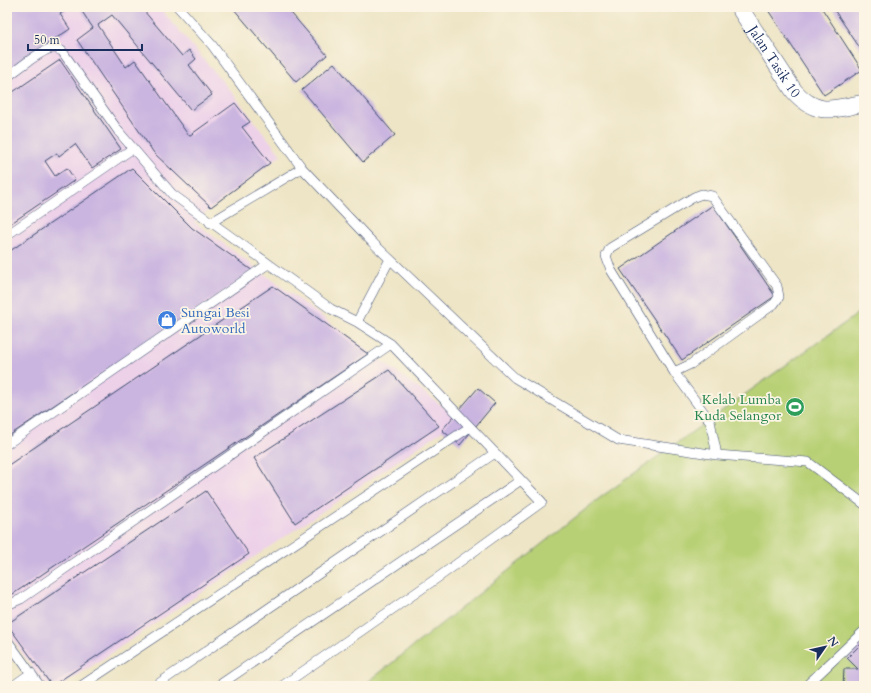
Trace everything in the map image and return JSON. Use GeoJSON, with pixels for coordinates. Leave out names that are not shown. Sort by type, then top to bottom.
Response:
{"type":"FeatureCollection","features":[{"type":"Feature","properties":{"kind":"street","name":"Jalan Tasik 10"},"geometry":{"type":"LineString","coordinates":[[739,7],[794,91],[804,102],[818,108],[831,110],[864,103]]}},
{"type":"Feature","properties":{"kind":"lane"},"geometry":{"type":"LineString","coordinates":[[178,7],[212,45],[302,168],[390,259],[514,378],[618,440],[717,455],[808,462],[864,504]]}},
{"type":"Feature","properties":{"kind":"lane"},"geometry":{"type":"LineString","coordinates":[[7,77],[45,51],[52,48],[62,51],[132,149],[172,194],[210,223],[331,309],[357,322],[391,344],[542,502],[440,576],[282,686]]}},
{"type":"Feature","properties":{"kind":"lane"},"geometry":{"type":"LineString","coordinates":[[7,235],[132,149]]}},
{"type":"Feature","properties":{"kind":"lane"},"geometry":{"type":"LineString","coordinates":[[210,223],[302,168]]}},
{"type":"Feature","properties":{"kind":"lane"},"geometry":{"type":"LineString","coordinates":[[674,372],[691,364],[774,304],[779,297],[777,286],[712,196],[702,194],[694,197],[610,248],[606,256],[611,270],[674,372],[710,421],[717,455]]}},
{"type":"Feature","properties":{"kind":"lane"},"geometry":{"type":"LineString","coordinates":[[357,322],[390,259]]}},
{"type":"Feature","properties":{"kind":"lane"},"geometry":{"type":"LineString","coordinates":[[7,444],[268,264]]}},
{"type":"Feature","properties":{"kind":"lane"},"geometry":{"type":"LineString","coordinates":[[7,602],[12,604],[21,599],[391,344]]}},
{"type":"Feature","properties":{"kind":"lane"},"geometry":{"type":"LineString","coordinates":[[81,686],[470,427]]}},
{"type":"Feature","properties":{"kind":"lane"},"geometry":{"type":"LineString","coordinates":[[155,686],[495,453]]}},
{"type":"Feature","properties":{"kind":"lane"},"geometry":{"type":"LineString","coordinates":[[218,686],[521,480]]}},
{"type":"Feature","properties":{"kind":"lane"},"geometry":{"type":"LineString","coordinates":[[806,686],[864,631]]}},
{"type":"Feature","properties":{"kind":"lane"},"geometry":{"type":"LineString","coordinates":[[7,642],[40,686]]}},
{"type":"Feature","properties":{"kind":"lane"},"geometry":{"type":"LineString","coordinates":[[13,686],[31,674]]}},
{"type":"Feature","properties":{"kind":"shaded area","name":"Sungai Besi Autoworld"},"geometry":{"type":"Polygon","coordinates":[[[7,7],[159,7],[234,95],[281,155],[194,222],[460,419],[62,686],[45,686],[7,631],[7,7]]]}},
{"type":"Feature","properties":{"kind":"green space","name":"Kelab Lumba Kuda Selangor"},"geometry":{"type":"Polygon","coordinates":[[[864,307],[864,686],[363,686],[601,497],[852,318],[864,307]]]}},
{"type":"Feature","properties":{"kind":"building"},"geometry":{"type":"Polygon","coordinates":[[[7,7],[71,7],[60,14],[70,29],[7,71],[7,7]]]}},
{"type":"Feature","properties":{"kind":"building"},"geometry":{"type":"Polygon","coordinates":[[[79,7],[148,7],[144,11],[182,56],[189,50],[196,59],[189,65],[212,95],[191,110],[112,15],[98,25],[126,67],[135,60],[189,136],[235,103],[250,122],[242,127],[270,163],[211,207],[154,153],[77,40],[93,28],[79,7]]]}},
{"type":"Feature","properties":{"kind":"building"},"geometry":{"type":"Polygon","coordinates":[[[286,7],[327,55],[296,82],[233,8],[286,7]]]}},
{"type":"Feature","properties":{"kind":"building"},"geometry":{"type":"Polygon","coordinates":[[[766,7],[821,7],[862,70],[824,95],[766,7]]]}},
{"type":"Feature","properties":{"kind":"building"},"geometry":{"type":"Polygon","coordinates":[[[832,7],[864,7],[864,54],[839,17],[832,7]]]}},
{"type":"Feature","properties":{"kind":"building"},"geometry":{"type":"Polygon","coordinates":[[[60,60],[121,149],[92,168],[75,144],[59,156],[57,153],[45,161],[55,176],[67,168],[75,180],[7,226],[7,96],[60,60]]]}},
{"type":"Feature","properties":{"kind":"building"},"geometry":{"type":"Polygon","coordinates":[[[334,63],[395,135],[363,162],[302,90],[334,63]]]}},
{"type":"Feature","properties":{"kind":"building"},"geometry":{"type":"Polygon","coordinates":[[[132,168],[192,228],[253,271],[7,437],[7,253],[132,168]]]}},
{"type":"Feature","properties":{"kind":"building"},"geometry":{"type":"Polygon","coordinates":[[[713,205],[775,296],[682,360],[620,269],[713,205]]]}},
{"type":"Feature","properties":{"kind":"building"},"geometry":{"type":"Polygon","coordinates":[[[273,286],[368,354],[10,596],[7,592],[7,466],[273,286]]]}},
{"type":"Feature","properties":{"kind":"building"},"geometry":{"type":"Polygon","coordinates":[[[389,370],[439,426],[295,523],[254,458],[389,370]]]}},
{"type":"Feature","properties":{"kind":"building"},"geometry":{"type":"Polygon","coordinates":[[[478,388],[495,403],[460,445],[442,430],[478,388]]]}},
{"type":"Feature","properties":{"kind":"building"},"geometry":{"type":"Polygon","coordinates":[[[206,491],[249,554],[52,686],[7,624],[206,491]]]}},
{"type":"Feature","properties":{"kind":"building"},"geometry":{"type":"Polygon","coordinates":[[[864,641],[864,667],[861,670],[862,686],[843,686],[844,669],[858,669],[847,658],[864,641]]]}},
{"type":"Feature","properties":{"kind":"place","name":"Sungai Besi Autoworld"},"geometry":{"type":"Point","coordinates":[167,320]}},
{"type":"Feature","properties":{"kind":"place","name":"Kelab Lumba Kuda Selangor"},"geometry":{"type":"Point","coordinates":[795,407]}}]}
